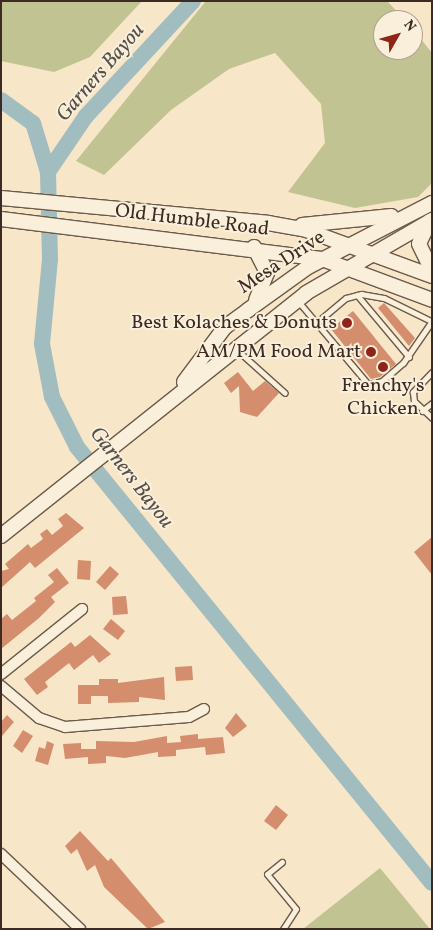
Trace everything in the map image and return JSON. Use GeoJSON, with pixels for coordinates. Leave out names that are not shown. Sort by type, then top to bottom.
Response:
{"type":"FeatureCollection","features":[{"type":"Feature","properties":{"kind":"main road","name":"Old Humble Road"},"geometry":{"type":"LineString","coordinates":[[1,198],[272,224],[348,244],[432,276]]}},
{"type":"Feature","properties":{"kind":"main road"},"geometry":{"type":"LineString","coordinates":[[348,244],[432,203]]}},
{"type":"Feature","properties":{"kind":"main road"},"geometry":{"type":"LineString","coordinates":[[272,224],[320,225],[412,212]]}},
{"type":"Feature","properties":{"kind":"main road","name":"Old Humble Road"},"geometry":{"type":"LineString","coordinates":[[6,219],[254,247],[322,259],[432,300]]}},
{"type":"Feature","properties":{"kind":"main road"},"geometry":{"type":"LineString","coordinates":[[345,269],[370,252],[431,220]]}},
{"type":"Feature","properties":{"kind":"main road"},"geometry":{"type":"LineString","coordinates":[[431,220],[419,244],[432,272]]}},
{"type":"Feature","properties":{"kind":"main road","name":"Mesa Drive"},"geometry":{"type":"LineString","coordinates":[[163,408],[225,328],[322,259],[348,244]]}},
{"type":"Feature","properties":{"kind":"main road"},"geometry":{"type":"LineString","coordinates":[[248,310],[266,283],[265,263],[254,247]]}},
{"type":"Feature","properties":{"kind":"main road","name":"Mesa Drive"},"geometry":{"type":"LineString","coordinates":[[3,533],[75,479],[235,348],[297,300],[345,269]]}},
{"type":"Feature","properties":{"kind":"street"},"geometry":{"type":"LineString","coordinates":[[1,674],[82,609]]}},
{"type":"Feature","properties":{"kind":"street"},"geometry":{"type":"LineString","coordinates":[[1,686],[39,718],[65,727],[189,717],[204,709]]}},
{"type":"Feature","properties":{"kind":"street"},"geometry":{"type":"LineString","coordinates":[[1,854],[80,929]]}},
{"type":"Feature","properties":{"kind":"lane"},"geometry":{"type":"LineString","coordinates":[[396,304],[401,288]]}},
{"type":"Feature","properties":{"kind":"lane"},"geometry":{"type":"LineString","coordinates":[[297,300],[316,323],[368,384],[382,381],[408,357],[432,321],[396,304],[357,295],[316,323]]}},
{"type":"Feature","properties":{"kind":"lane"},"geometry":{"type":"LineString","coordinates":[[357,295],[408,357]]}},
{"type":"Feature","properties":{"kind":"lane"},"geometry":{"type":"LineString","coordinates":[[235,348],[285,393]]}},
{"type":"Feature","properties":{"kind":"lane"},"geometry":{"type":"LineString","coordinates":[[432,372],[414,392],[422,411],[432,418]]}},
{"type":"Feature","properties":{"kind":"lane"},"geometry":{"type":"LineString","coordinates":[[422,411],[432,403]]}},
{"type":"Feature","properties":{"kind":"lane"},"geometry":{"type":"LineString","coordinates":[[282,862],[266,874],[296,909],[283,929]]}},
{"type":"Feature","properties":{"kind":"green space"},"geometry":{"type":"Polygon","coordinates":[[[1,1],[142,1],[90,57],[54,72],[1,61],[1,1]]]}},
{"type":"Feature","properties":{"kind":"green space"},"geometry":{"type":"Polygon","coordinates":[[[206,1],[387,1],[396,10],[373,10],[373,60],[423,60],[423,42],[432,53],[432,183],[418,197],[355,208],[288,192],[325,143],[321,104],[275,53],[229,69],[171,110],[104,175],[76,161],[206,1]]]}},
{"type":"Feature","properties":{"kind":"green space"},"geometry":{"type":"Polygon","coordinates":[[[380,868],[430,929],[303,929],[380,868]]]}},
{"type":"Feature","properties":{"kind":"building"},"geometry":{"type":"Polygon","coordinates":[[[384,303],[415,338],[409,346],[378,308],[384,303]]]}},
{"type":"Feature","properties":{"kind":"building"},"geometry":{"type":"Polygon","coordinates":[[[353,311],[396,364],[380,377],[371,379],[331,329],[353,311]]]}},
{"type":"Feature","properties":{"kind":"building"},"geometry":{"type":"Polygon","coordinates":[[[238,372],[253,391],[265,381],[279,393],[257,417],[240,412],[239,386],[231,393],[224,383],[238,372]]]}},
{"type":"Feature","properties":{"kind":"building"},"geometry":{"type":"Polygon","coordinates":[[[66,513],[84,528],[35,568],[30,562],[1,588],[1,571],[9,569],[5,564],[28,544],[31,548],[43,539],[40,534],[47,529],[52,535],[63,526],[58,519],[66,513]]]}},
{"type":"Feature","properties":{"kind":"building"},"geometry":{"type":"Polygon","coordinates":[[[432,537],[432,575],[414,552],[432,537]]]}},
{"type":"Feature","properties":{"kind":"building"},"geometry":{"type":"Polygon","coordinates":[[[78,560],[91,561],[90,580],[77,579],[78,560]]]}},
{"type":"Feature","properties":{"kind":"building"},"geometry":{"type":"Polygon","coordinates":[[[110,566],[119,574],[105,590],[96,582],[110,566]]]}},
{"type":"Feature","properties":{"kind":"building"},"geometry":{"type":"Polygon","coordinates":[[[57,568],[69,583],[51,597],[55,602],[39,618],[1,649],[1,619],[7,614],[12,620],[36,601],[34,598],[54,582],[48,575],[57,568]]]}},
{"type":"Feature","properties":{"kind":"building"},"geometry":{"type":"Polygon","coordinates":[[[126,596],[128,614],[113,615],[112,597],[126,596]]]}},
{"type":"Feature","properties":{"kind":"building"},"geometry":{"type":"Polygon","coordinates":[[[111,619],[125,631],[118,640],[103,629],[111,619]]]}},
{"type":"Feature","properties":{"kind":"building"},"geometry":{"type":"Polygon","coordinates":[[[90,635],[111,654],[99,663],[93,655],[74,670],[69,663],[45,682],[48,687],[37,695],[24,679],[71,642],[75,647],[90,635]]]}},
{"type":"Feature","properties":{"kind":"building"},"geometry":{"type":"Polygon","coordinates":[[[192,666],[193,680],[176,681],[175,667],[192,666]]]}},
{"type":"Feature","properties":{"kind":"building"},"geometry":{"type":"Polygon","coordinates":[[[164,677],[165,700],[139,697],[139,702],[108,703],[108,696],[91,696],[91,704],[78,704],[78,685],[99,685],[99,679],[118,679],[118,683],[164,677]]]}},
{"type":"Feature","properties":{"kind":"building"},"geometry":{"type":"Polygon","coordinates":[[[236,713],[247,726],[233,737],[225,728],[236,713]]]}},
{"type":"Feature","properties":{"kind":"building"},"geometry":{"type":"Polygon","coordinates":[[[7,715],[14,722],[1,737],[1,722],[7,715]]]}},
{"type":"Feature","properties":{"kind":"building"},"geometry":{"type":"Polygon","coordinates":[[[23,730],[33,736],[22,753],[13,746],[23,730]]]}},
{"type":"Feature","properties":{"kind":"building"},"geometry":{"type":"Polygon","coordinates":[[[198,734],[198,739],[223,737],[225,753],[206,755],[205,747],[176,750],[176,756],[158,757],[158,752],[125,758],[106,756],[106,763],[88,764],[88,757],[65,759],[63,744],[81,743],[81,749],[96,749],[96,741],[134,742],[167,736],[167,743],[181,742],[180,736],[198,734]]]}},
{"type":"Feature","properties":{"kind":"building"},"geometry":{"type":"Polygon","coordinates":[[[47,741],[54,744],[48,765],[35,761],[39,747],[45,749],[47,741]]]}},
{"type":"Feature","properties":{"kind":"building"},"geometry":{"type":"Polygon","coordinates":[[[276,805],[288,815],[276,830],[264,821],[276,805]]]}},
{"type":"Feature","properties":{"kind":"building"},"geometry":{"type":"Polygon","coordinates":[[[80,831],[108,861],[111,858],[165,922],[148,929],[104,887],[95,865],[87,871],[77,849],[71,854],[65,846],[80,831]]]}},
{"type":"Feature","properties":{"kind":"waterway","name":"Garners Bayou"},"geometry":{"type":"LineString","coordinates":[[193,1],[86,116],[48,172],[50,259],[42,344],[52,397],[77,447],[432,883]]}},
{"type":"Feature","properties":{"kind":"waterway"},"geometry":{"type":"LineString","coordinates":[[1,100],[33,123],[48,172]]}},
{"type":"Feature","properties":{"kind":"place","name":"Best Kolaches & Donuts"},"geometry":{"type":"Point","coordinates":[347,323]}},
{"type":"Feature","properties":{"kind":"place","name":"AM/PM Food Mart"},"geometry":{"type":"Point","coordinates":[371,352]}},
{"type":"Feature","properties":{"kind":"place","name":"Frenchy's Chicken"},"geometry":{"type":"Point","coordinates":[383,367]}}]}
